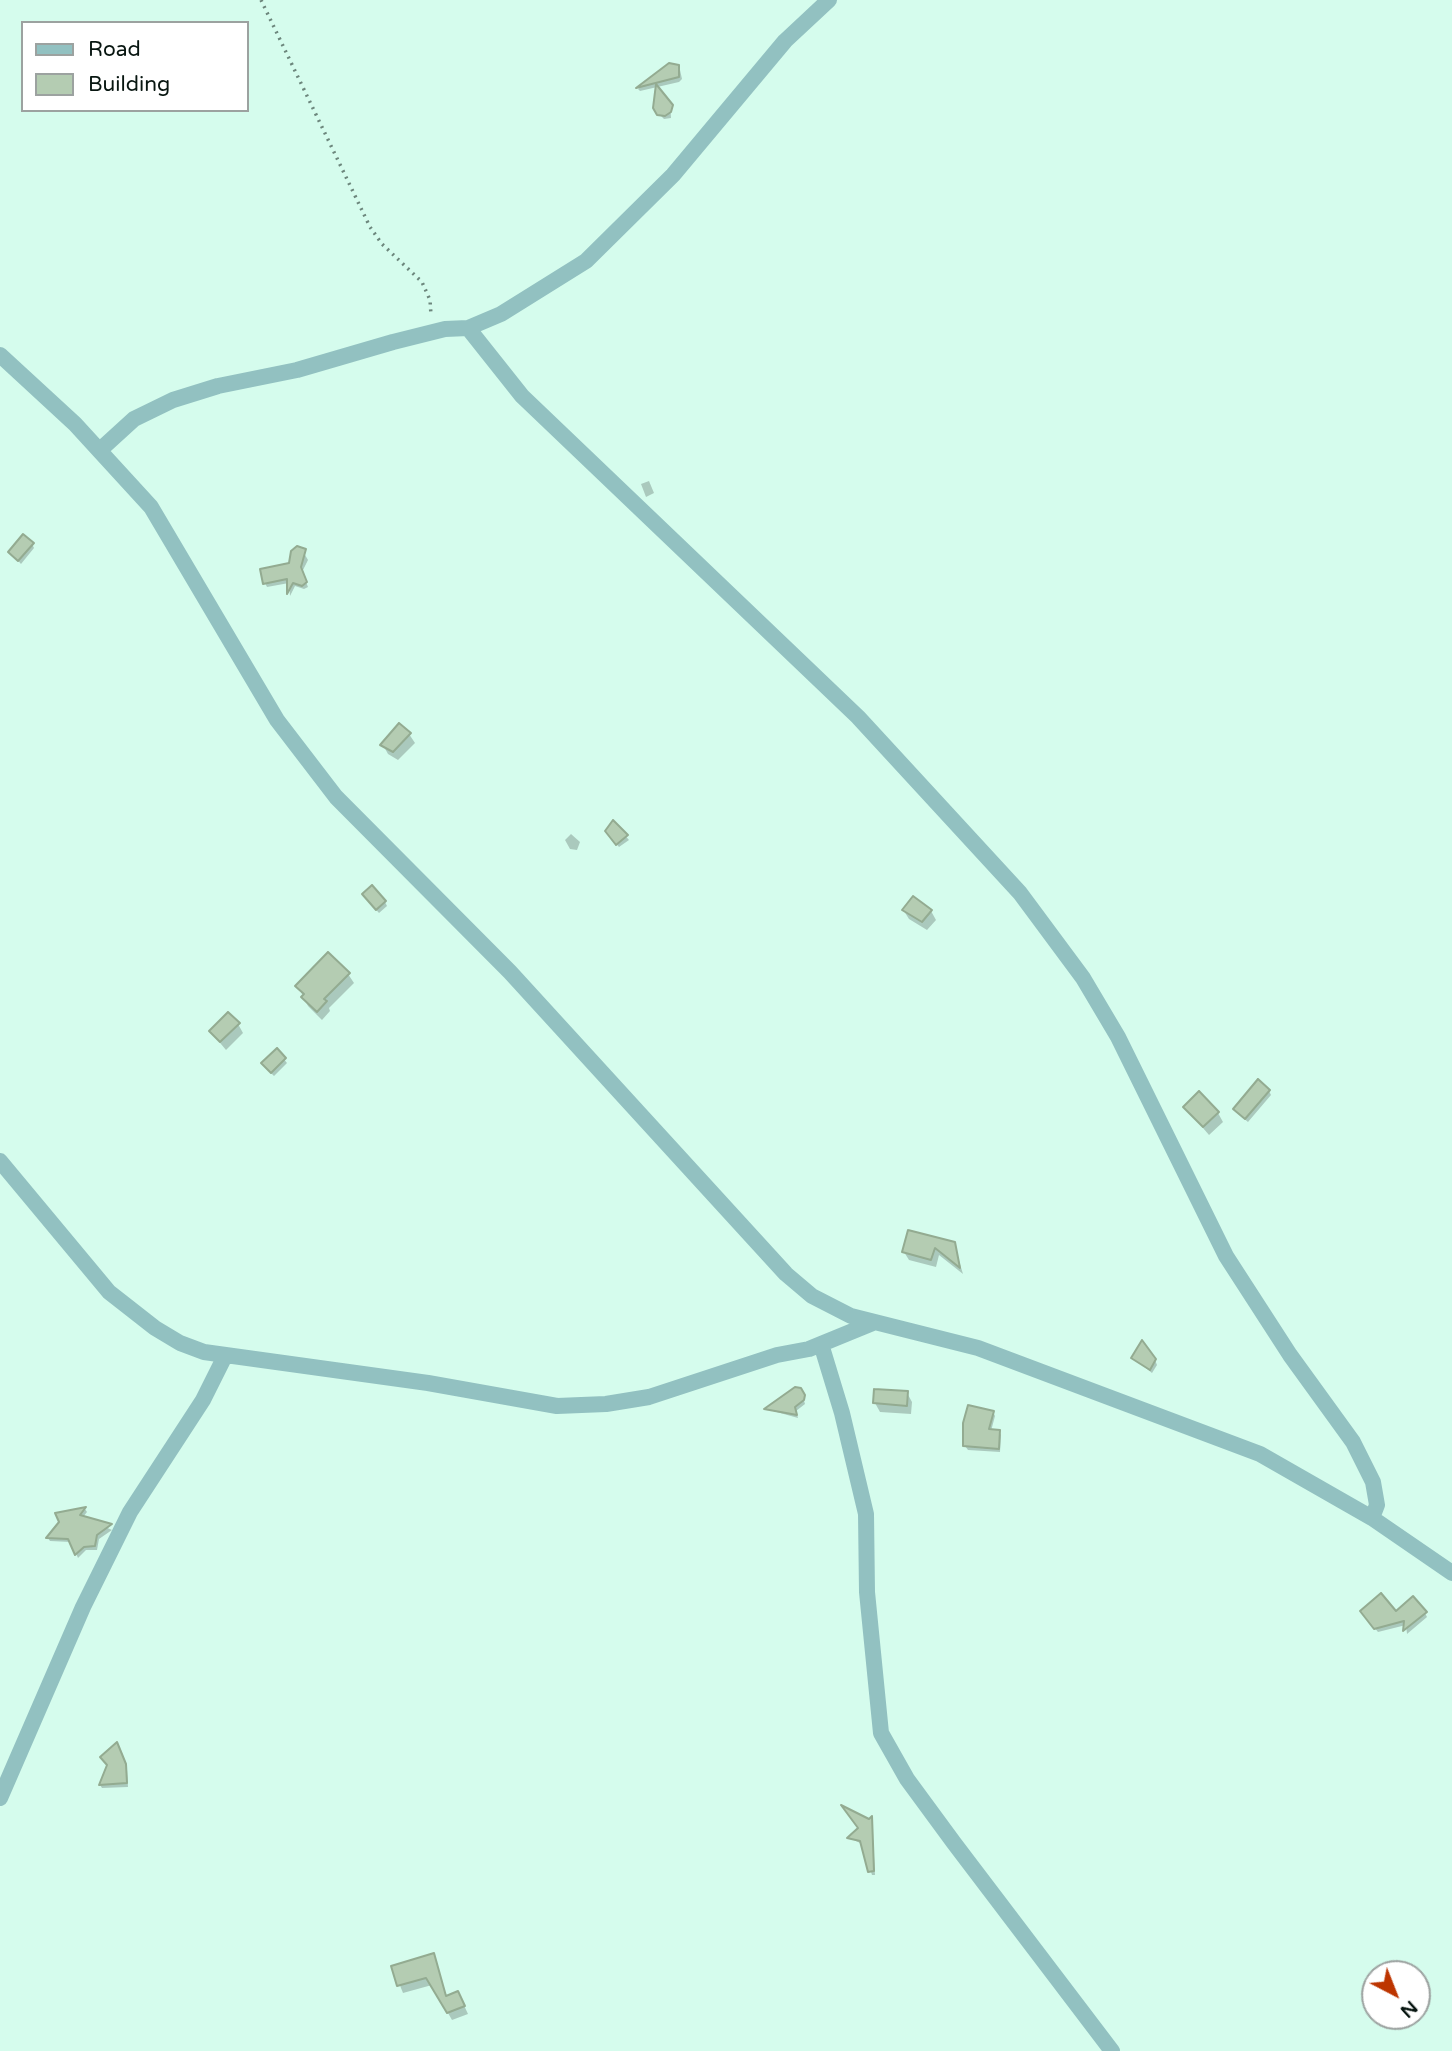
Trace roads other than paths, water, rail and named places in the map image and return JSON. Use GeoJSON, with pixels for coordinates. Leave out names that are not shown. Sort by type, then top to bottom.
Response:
{"type":"FeatureCollection","features":[{"type":"Feature","properties":{"kind":"street"},"geometry":{"type":"LineString","coordinates":[[100,450],[134,419],[173,400],[218,386],[298,370],[315,362],[432,332],[468,328],[501,314],[586,261],[673,175],[785,41],[829,0]]}},
{"type":"Feature","properties":{"kind":"street"},"geometry":{"type":"LineString","coordinates":[[468,328],[532,405],[858,717],[1028,904],[1083,978],[1118,1037],[1226,1256],[1290,1355],[1353,1443],[1373,1482],[1377,1505],[1372,1518]]}},
{"type":"Feature","properties":{"kind":"street"},"geometry":{"type":"LineString","coordinates":[[0,355],[100,450],[151,507],[277,720],[337,797],[510,972],[786,1274],[812,1296],[851,1316],[978,1349],[1260,1454],[1372,1518],[1452,1573]]}},
{"type":"Feature","properties":{"kind":"street"},"geometry":{"type":"LineString","coordinates":[[0,1161],[109,1292],[180,1343],[225,1356],[428,1383],[557,1406],[606,1404],[649,1397],[821,1344],[875,1322]]}},
{"type":"Feature","properties":{"kind":"street"},"geometry":{"type":"LineString","coordinates":[[821,1344],[866,1514],[867,1592],[881,1733],[907,1779],[1112,2051]]}},
{"type":"Feature","properties":{"kind":"street"},"geometry":{"type":"LineString","coordinates":[[0,1798],[83,1607],[130,1512],[203,1400],[225,1356]]}}]}
